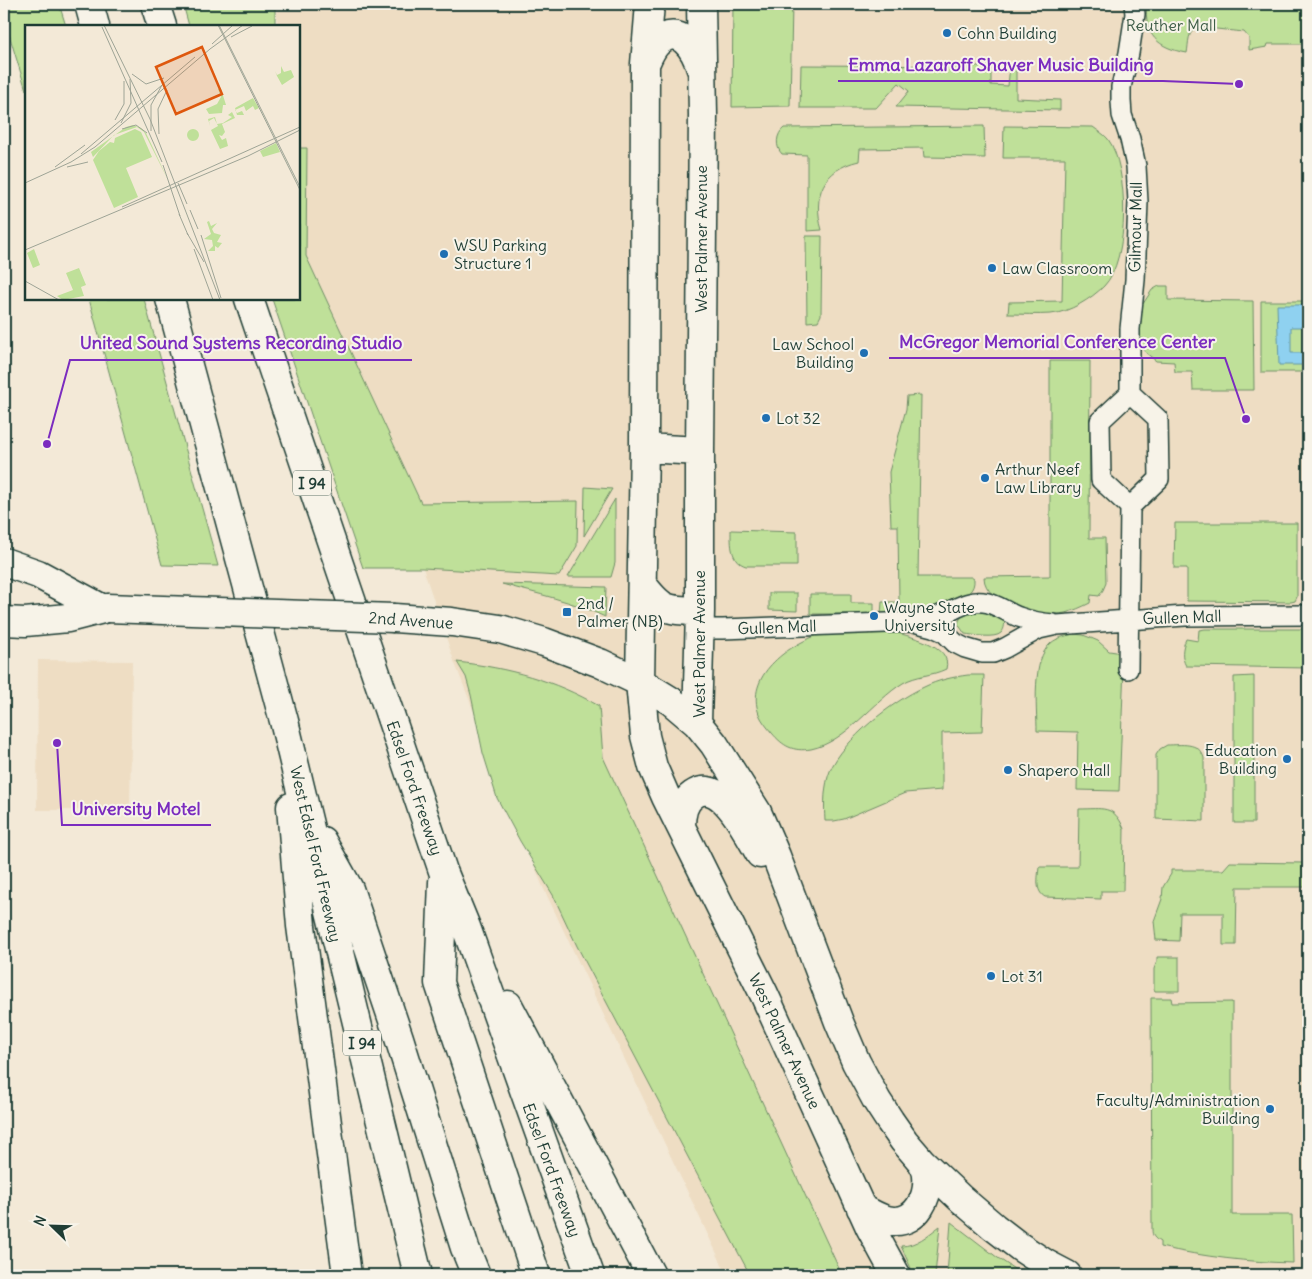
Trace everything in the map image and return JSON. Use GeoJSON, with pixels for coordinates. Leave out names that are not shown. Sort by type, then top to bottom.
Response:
{"type":"FeatureCollection","features":[{"type":"Feature","properties":{"kind":"main road"},"geometry":{"type":"LineString","coordinates":[[89,4],[95,25]]}},
{"type":"Feature","properties":{"kind":"main road"},"geometry":{"type":"LineString","coordinates":[[155,4],[162,25]]}},
{"type":"Feature","properties":{"kind":"main road","name":"West Palmer Avenue"},"geometry":{"type":"LineString","coordinates":[[650,4],[645,64],[644,448],[640,682],[645,736],[653,767],[666,798],[764,994],[861,1208],[896,1275]]}},
{"type":"Feature","properties":{"kind":"main road","name":"West Palmer Avenue"},"geometry":{"type":"LineString","coordinates":[[701,4],[703,115],[700,620],[697,723],[714,744],[758,812],[856,1062],[890,1121],[922,1162],[960,1198],[1020,1247],[1067,1275]]}},
{"type":"Feature","properties":{"kind":"main road"},"geometry":{"type":"LineString","coordinates":[[645,64],[656,44],[664,37],[673,36],[683,39],[690,45],[697,56],[702,72]]}},
{"type":"Feature","properties":{"kind":"main road","name":"West Edsel Ford Freeway"},"geometry":{"type":"LineString","coordinates":[[170,300],[284,720],[418,1275]]}},
{"type":"Feature","properties":{"kind":"main road","name":"Edsel Ford Freeway"},"geometry":{"type":"LineString","coordinates":[[249,300],[443,871],[466,927],[590,1275]]}},
{"type":"Feature","properties":{"kind":"main road"},"geometry":{"type":"LineString","coordinates":[[644,448],[700,451]]}},
{"type":"Feature","properties":{"kind":"main road","name":"2nd Avenue"},"geometry":{"type":"LineString","coordinates":[[4,562],[38,574],[104,608]]}},
{"type":"Feature","properties":{"kind":"main road"},"geometry":{"type":"LineString","coordinates":[[642,584],[660,604],[668,609],[700,620]]}},
{"type":"Feature","properties":{"kind":"main road","name":"2nd Avenue"},"geometry":{"type":"LineString","coordinates":[[4,621],[25,622],[68,618],[104,608],[394,618],[452,622],[500,629],[571,652],[640,682],[671,701],[697,723]]}},
{"type":"Feature","properties":{"kind":"main road"},"geometry":{"type":"LineString","coordinates":[[284,720],[301,926],[347,1275]]}},
{"type":"Feature","properties":{"kind":"main road"},"geometry":{"type":"LineString","coordinates":[[681,826],[681,815],[684,806],[690,796],[698,791],[708,791],[718,795],[727,803],[743,826],[808,940]]}},
{"type":"Feature","properties":{"kind":"main road"},"geometry":{"type":"LineString","coordinates":[[306,811],[349,889],[399,1038],[464,1248],[476,1275]]}},
{"type":"Feature","properties":{"kind":"main road"},"geometry":{"type":"LineString","coordinates":[[443,871],[439,983],[536,1275]]}},
{"type":"Feature","properties":{"kind":"main road"},"geometry":{"type":"LineString","coordinates":[[466,927],[651,1275]]}},
{"type":"Feature","properties":{"kind":"main road"},"geometry":{"type":"LineString","coordinates":[[861,1208],[881,1218],[893,1221],[905,1220],[914,1215],[925,1196],[927,1186],[927,1174],[922,1162]]}},
{"type":"Feature","properties":{"kind":"street","name":"Gilmour Mall"},"geometry":{"type":"LineString","coordinates":[[1130,393],[1130,329],[1135,280],[1138,202],[1136,166],[1122,115],[1121,87],[1129,53],[1135,14],[1134,4]]}},
{"type":"Feature","properties":{"kind":"street"},"geometry":{"type":"LineString","coordinates":[[1128,669],[1130,507],[1159,479],[1158,419],[1130,393],[1100,421],[1101,480],[1130,507]]}},
{"type":"Feature","properties":{"kind":"street","name":"Gullen Mall"},"geometry":{"type":"LineString","coordinates":[[700,620],[723,629],[914,622],[929,620],[970,602],[983,602],[992,604],[1020,617],[1040,623],[1057,625]]}},
{"type":"Feature","properties":{"kind":"street","name":"Gullen Mall"},"geometry":{"type":"LineString","coordinates":[[914,622],[944,632],[955,643],[965,648],[982,653],[993,653],[1039,629],[1057,625],[1185,616],[1308,615]]}},
{"type":"Feature","properties":{"kind":"shaded area","name":"Wayne State University"},"geometry":{"type":"Polygon","coordinates":[[[277,4],[1308,4],[1308,1275],[727,1275],[542,885],[454,661],[424,571],[304,266],[300,252],[300,25],[277,25],[277,4]]]}},
{"type":"Feature","properties":{"kind":"shaded area"},"geometry":{"type":"Polygon","coordinates":[[[38,660],[132,661],[130,810],[37,810],[38,660]]]}},
{"type":"Feature","properties":{"kind":"green space"},"geometry":{"type":"Polygon","coordinates":[[[4,4],[59,4],[66,25],[25,25],[25,87],[4,18],[4,4]]]}},
{"type":"Feature","properties":{"kind":"green space"},"geometry":{"type":"Polygon","coordinates":[[[183,4],[275,4],[275,25],[189,25],[183,4]]]}},
{"type":"Feature","properties":{"kind":"green space"},"geometry":{"type":"Polygon","coordinates":[[[733,4],[792,4],[790,106],[732,107],[733,4]]]}},
{"type":"Feature","properties":{"kind":"green space","name":"Reuther Mall"},"geometry":{"type":"Polygon","coordinates":[[[1147,4],[1308,4],[1308,44],[1268,44],[1267,47],[1249,50],[1249,38],[1244,32],[1198,27],[1190,34],[1187,53],[1177,51],[1168,48],[1150,32],[1146,15],[1147,4]]]}},
{"type":"Feature","properties":{"kind":"green space"},"geometry":{"type":"Polygon","coordinates":[[[801,65],[991,66],[991,85],[1008,86],[1010,65],[1016,65],[1016,98],[1060,100],[1060,110],[896,107],[909,91],[899,83],[876,108],[800,108],[801,65]]]}},
{"type":"Feature","properties":{"kind":"green space"},"geometry":{"type":"Polygon","coordinates":[[[984,126],[985,158],[924,157],[923,148],[860,149],[859,161],[837,170],[823,186],[818,206],[822,230],[807,231],[807,155],[782,154],[777,144],[779,134],[784,128],[984,126]]]}},
{"type":"Feature","properties":{"kind":"green space"},"geometry":{"type":"Polygon","coordinates":[[[1004,126],[1093,127],[1108,139],[1115,152],[1120,170],[1124,213],[1119,256],[1104,286],[1087,300],[1065,311],[1051,314],[1008,314],[1009,302],[1062,301],[1065,158],[1003,158],[1004,126]]]}},
{"type":"Feature","properties":{"kind":"green space"},"geometry":{"type":"Polygon","coordinates":[[[300,148],[307,148],[306,256],[421,503],[578,501],[577,546],[559,576],[423,568],[363,568],[272,300],[300,300],[300,148]]]}},
{"type":"Feature","properties":{"kind":"green space"},"geometry":{"type":"Polygon","coordinates":[[[806,236],[822,236],[821,315],[818,321],[807,322],[806,236]]]}},
{"type":"Feature","properties":{"kind":"green space"},"geometry":{"type":"Polygon","coordinates":[[[1159,286],[1168,286],[1168,300],[1253,301],[1254,390],[1193,390],[1192,372],[1175,372],[1174,362],[1156,361],[1145,352],[1138,337],[1139,310],[1152,290],[1159,286]]]}},
{"type":"Feature","properties":{"kind":"green space"},"geometry":{"type":"Polygon","coordinates":[[[89,300],[144,300],[218,566],[162,565],[89,300]]]}},
{"type":"Feature","properties":{"kind":"green space"},"geometry":{"type":"Polygon","coordinates":[[[1261,301],[1308,301],[1308,372],[1261,372],[1261,301]]]}},
{"type":"Feature","properties":{"kind":"green space"},"geometry":{"type":"Polygon","coordinates":[[[1050,361],[1090,361],[1089,538],[1105,538],[1106,583],[1099,596],[1091,595],[1090,603],[1078,609],[1055,614],[1030,611],[1004,602],[987,587],[984,577],[1050,576],[1050,361]]]}},
{"type":"Feature","properties":{"kind":"green space"},"geometry":{"type":"Polygon","coordinates":[[[921,395],[918,577],[971,577],[974,579],[974,583],[970,592],[965,596],[940,607],[912,613],[881,614],[882,602],[899,602],[898,526],[891,526],[889,472],[906,409],[907,396],[921,395]]]}},
{"type":"Feature","properties":{"kind":"green space"},"geometry":{"type":"Polygon","coordinates":[[[585,487],[612,489],[584,536],[585,487]]]}},
{"type":"Feature","properties":{"kind":"green space"},"geometry":{"type":"Polygon","coordinates":[[[615,499],[615,563],[611,577],[568,577],[615,499]]]}},
{"type":"Feature","properties":{"kind":"green space"},"geometry":{"type":"Polygon","coordinates":[[[1175,523],[1297,523],[1297,597],[1295,601],[1187,601],[1187,568],[1174,568],[1175,523]]]}},
{"type":"Feature","properties":{"kind":"green space"},"geometry":{"type":"Polygon","coordinates":[[[731,530],[797,532],[797,566],[746,566],[741,564],[732,551],[731,530]]]}},
{"type":"Feature","properties":{"kind":"green space"},"geometry":{"type":"Polygon","coordinates":[[[502,584],[606,587],[605,617],[568,602],[502,584]]]}},
{"type":"Feature","properties":{"kind":"green space"},"geometry":{"type":"Polygon","coordinates":[[[769,593],[797,593],[797,611],[769,610],[769,593]]]}},
{"type":"Feature","properties":{"kind":"green space"},"geometry":{"type":"Polygon","coordinates":[[[810,594],[851,594],[851,603],[874,603],[874,614],[810,614],[810,594]]]}},
{"type":"Feature","properties":{"kind":"green space"},"geometry":{"type":"Polygon","coordinates":[[[972,611],[997,611],[1004,617],[1001,633],[989,636],[965,634],[958,624],[963,616],[972,611]]]}},
{"type":"Feature","properties":{"kind":"green space"},"geometry":{"type":"Polygon","coordinates":[[[1308,629],[1308,668],[1186,666],[1183,652],[1186,639],[1198,641],[1199,630],[1308,629]]]}},
{"type":"Feature","properties":{"kind":"green space"},"geometry":{"type":"Polygon","coordinates":[[[890,631],[927,642],[936,647],[943,653],[946,660],[946,669],[913,678],[903,683],[848,730],[824,745],[805,750],[794,749],[784,745],[772,733],[760,717],[756,700],[758,687],[763,675],[782,655],[806,640],[821,634],[890,631]]]}},
{"type":"Feature","properties":{"kind":"green space"},"geometry":{"type":"Polygon","coordinates":[[[1073,634],[1091,638],[1098,641],[1109,651],[1116,652],[1119,654],[1124,666],[1119,791],[1077,790],[1078,732],[1037,731],[1036,685],[1040,661],[1051,643],[1058,638],[1073,634]]]}},
{"type":"Feature","properties":{"kind":"green space"},"geometry":{"type":"Polygon","coordinates":[[[457,662],[531,676],[565,689],[599,706],[603,757],[842,1275],[750,1275],[577,946],[553,895],[520,841],[497,798],[483,753],[466,677],[457,662]]]}},
{"type":"Feature","properties":{"kind":"green space"},"geometry":{"type":"Polygon","coordinates":[[[968,675],[984,675],[982,732],[942,733],[942,790],[905,793],[844,819],[825,821],[825,795],[830,771],[836,759],[857,734],[884,712],[912,693],[940,681],[968,675]]]}},
{"type":"Feature","properties":{"kind":"green space"},"geometry":{"type":"Polygon","coordinates":[[[1254,676],[1254,823],[1234,823],[1234,677],[1254,676]]]}},
{"type":"Feature","properties":{"kind":"green space"},"geometry":{"type":"Polygon","coordinates":[[[1167,745],[1194,746],[1202,753],[1204,758],[1204,821],[1156,819],[1156,755],[1160,749],[1167,745]]]}},
{"type":"Feature","properties":{"kind":"green space"},"geometry":{"type":"Polygon","coordinates":[[[1079,809],[1106,810],[1116,815],[1120,821],[1124,829],[1123,891],[1101,891],[1101,899],[1045,897],[1038,888],[1039,867],[1078,867],[1079,809]]]}},
{"type":"Feature","properties":{"kind":"green space"},"geometry":{"type":"Polygon","coordinates":[[[1230,862],[1305,863],[1305,887],[1237,887],[1236,945],[1223,945],[1223,913],[1180,913],[1179,941],[1156,940],[1154,921],[1162,899],[1163,887],[1171,874],[1171,870],[1223,870],[1230,862]]]}},
{"type":"Feature","properties":{"kind":"green space"},"geometry":{"type":"Polygon","coordinates":[[[1157,957],[1179,957],[1179,991],[1155,991],[1154,969],[1157,957]]]}},
{"type":"Feature","properties":{"kind":"green space"},"geometry":{"type":"Polygon","coordinates":[[[1151,998],[1171,998],[1172,1003],[1232,1002],[1232,1215],[1292,1215],[1293,1263],[1226,1258],[1177,1251],[1160,1247],[1160,1242],[1153,1235],[1151,998]]]}},
{"type":"Feature","properties":{"kind":"green space"},"geometry":{"type":"Polygon","coordinates":[[[951,1222],[998,1258],[1023,1275],[947,1275],[951,1222]]]}},
{"type":"Feature","properties":{"kind":"green space"},"geometry":{"type":"Polygon","coordinates":[[[940,1226],[935,1275],[914,1275],[901,1246],[917,1242],[940,1226]]]}},
{"type":"Feature","properties":{"kind":"water"},"geometry":{"type":"Polygon","coordinates":[[[1277,305],[1308,305],[1308,327],[1291,327],[1291,353],[1308,353],[1308,365],[1279,365],[1277,305]]]}},
{"type":"Feature","properties":{"kind":"place","name":"Cohn Building"},"geometry":{"type":"Point","coordinates":[947,33]}},
{"type":"Feature","properties":{"kind":"place","name":"Emma Lazaroff Shaver Music Building"},"geometry":{"type":"Point","coordinates":[1239,84]}},
{"type":"Feature","properties":{"kind":"place","name":"WSU Parking Structure 1"},"geometry":{"type":"Point","coordinates":[444,254]}},
{"type":"Feature","properties":{"kind":"place","name":"Law Classroom"},"geometry":{"type":"Point","coordinates":[992,268]}},
{"type":"Feature","properties":{"kind":"place","name":"Law School Building"},"geometry":{"type":"Point","coordinates":[864,353]}},
{"type":"Feature","properties":{"kind":"place","name":"Lot 32"},"geometry":{"type":"Point","coordinates":[766,418]}},
{"type":"Feature","properties":{"kind":"place","name":"McGregor Memorial Conference Center"},"geometry":{"type":"Point","coordinates":[1246,419]}},
{"type":"Feature","properties":{"kind":"place","name":"United Sound Systems Recording Studio"},"geometry":{"type":"Point","coordinates":[47,444]}},
{"type":"Feature","properties":{"kind":"place","name":"Arthur Neef Law Library"},"geometry":{"type":"Point","coordinates":[985,478]}},
{"type":"Feature","properties":{"kind":"place","name":"2nd / Palmer (NB)"},"geometry":{"type":"Point","coordinates":[567,612]}},
{"type":"Feature","properties":{"kind":"place","name":"Wayne State University"},"geometry":{"type":"Point","coordinates":[874,616]}},
{"type":"Feature","properties":{"kind":"place","name":"University Motel"},"geometry":{"type":"Point","coordinates":[57,743]}},
{"type":"Feature","properties":{"kind":"place","name":"Education Building"},"geometry":{"type":"Point","coordinates":[1287,759]}},
{"type":"Feature","properties":{"kind":"place","name":"Shapero Hall"},"geometry":{"type":"Point","coordinates":[1008,770]}},
{"type":"Feature","properties":{"kind":"place","name":"Lot 31"},"geometry":{"type":"Point","coordinates":[991,976]}},
{"type":"Feature","properties":{"kind":"place","name":"Faculty/Administration Building"},"geometry":{"type":"Point","coordinates":[1270,1109]}}]}
